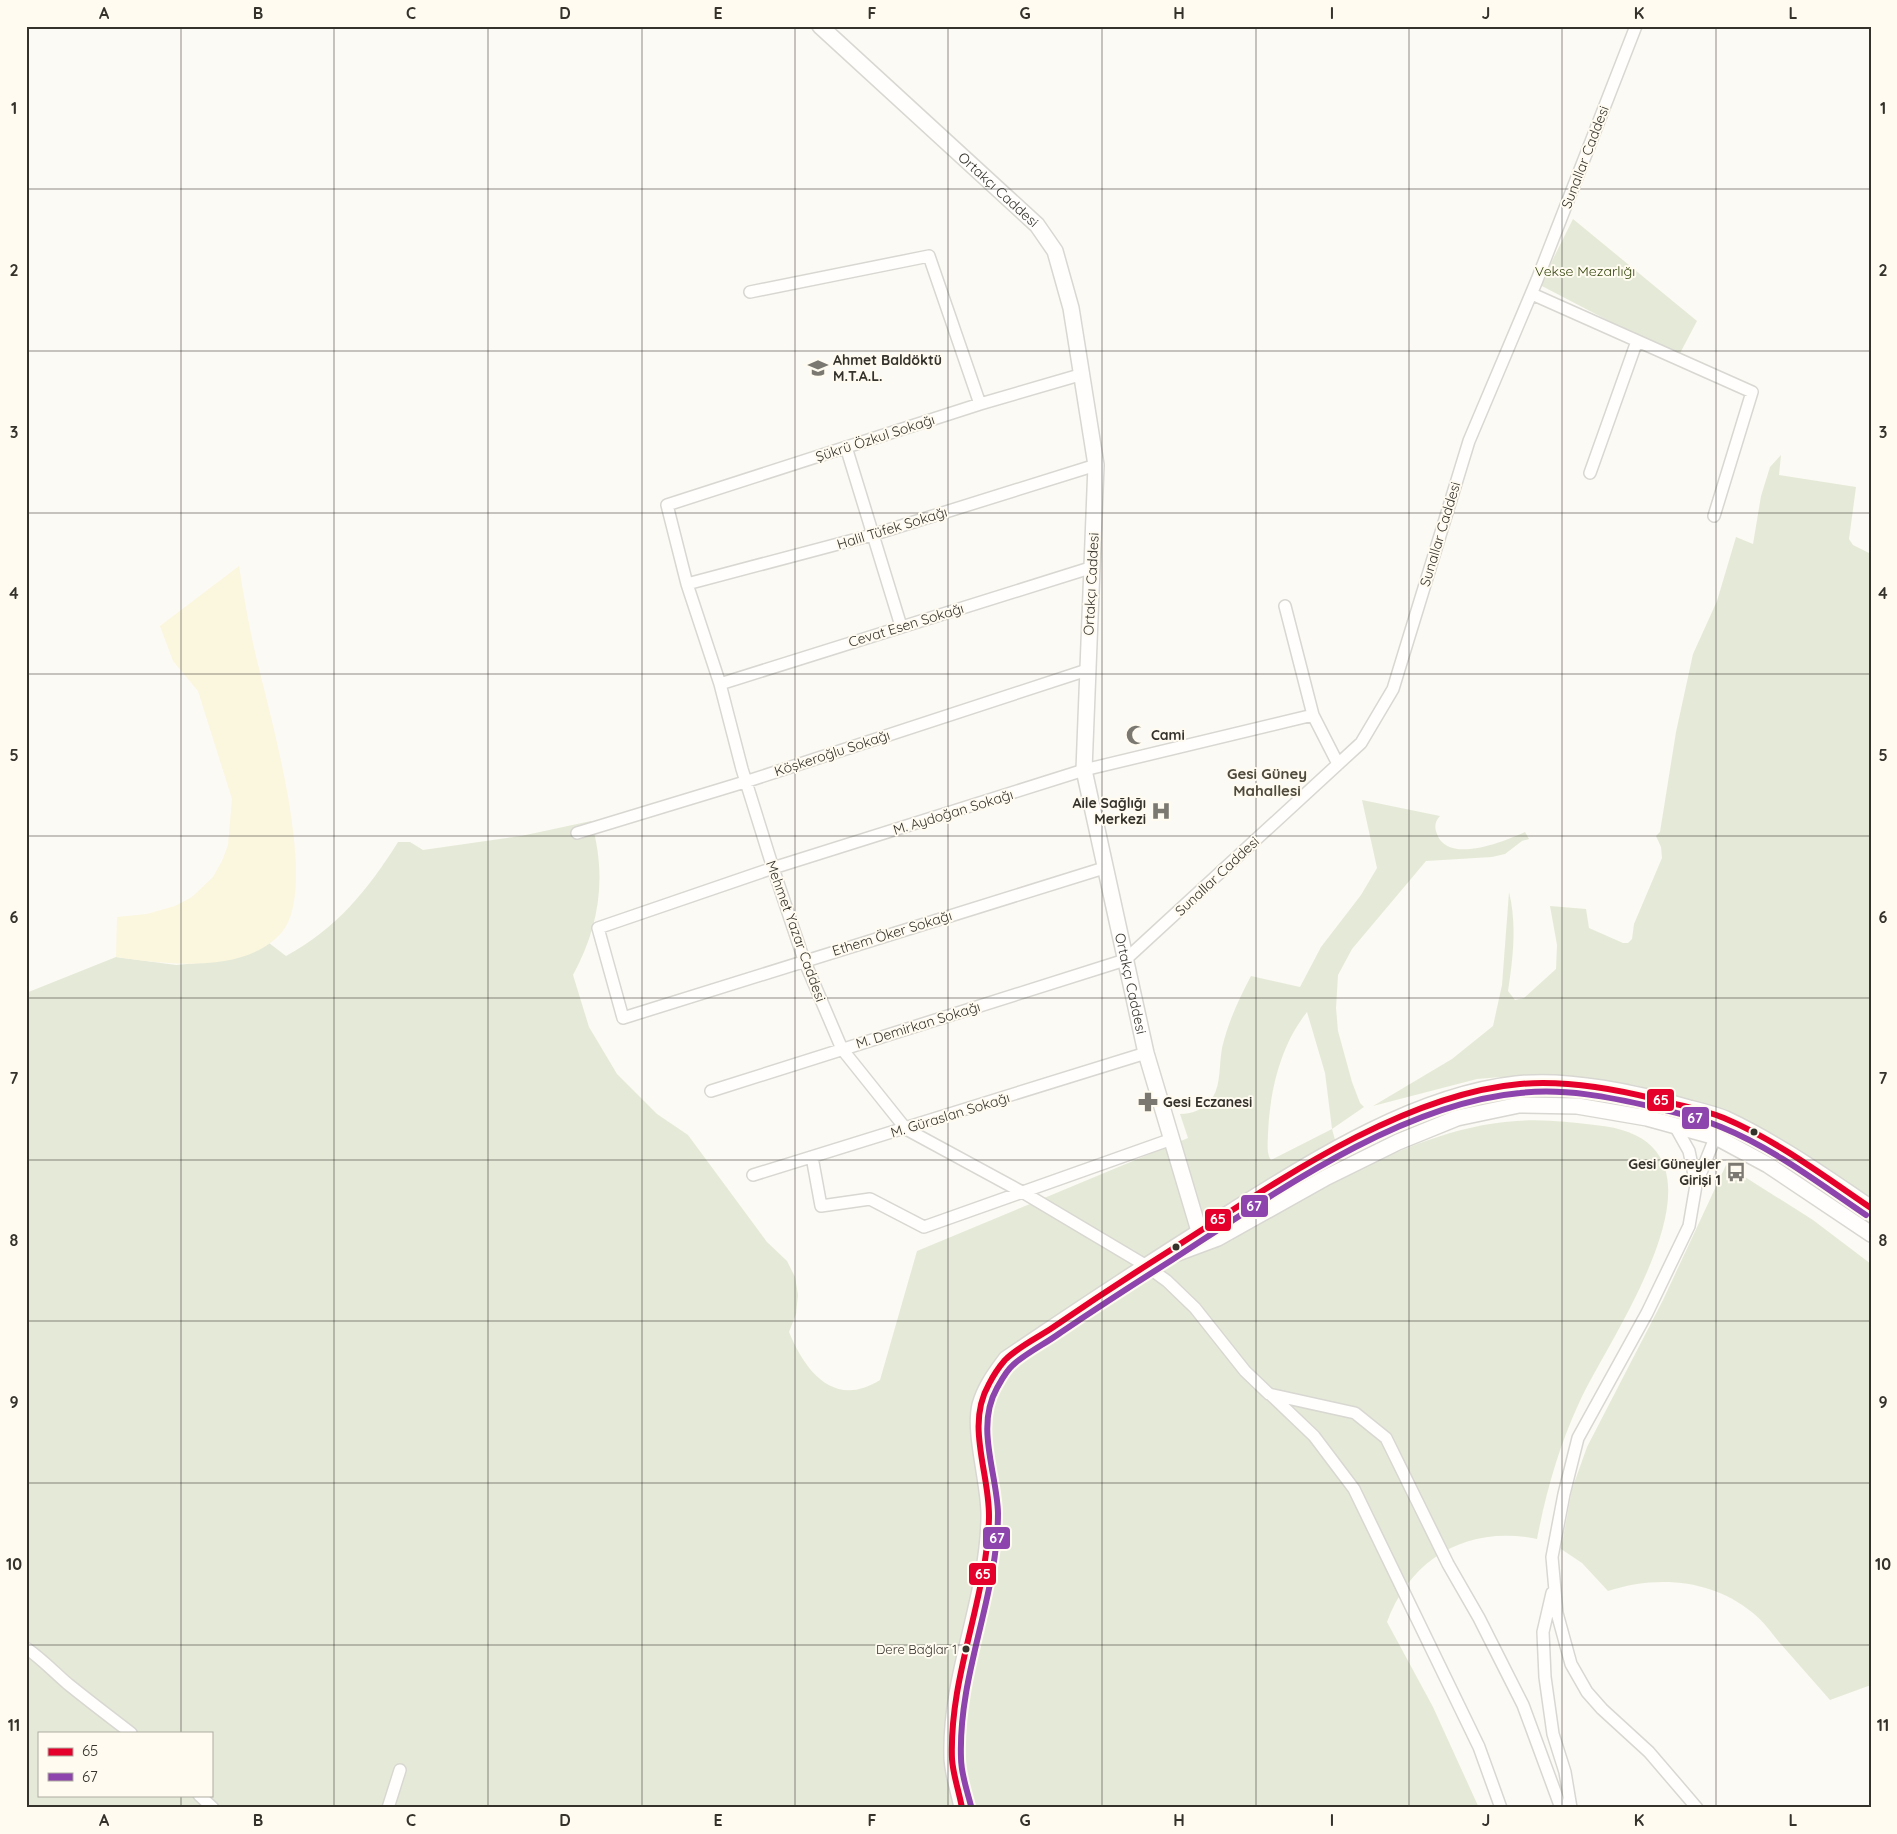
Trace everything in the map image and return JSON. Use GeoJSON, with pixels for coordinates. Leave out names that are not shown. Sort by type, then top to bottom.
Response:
{"type":"FeatureCollection","features":[{"type":"Feature","properties":{"kind":"street","name":"Ortakçı Caddesi"},"geometry":{"type":"LineString","coordinates":[[820,26],[1037,225],[1055,251],[1072,308],[1096,465],[1084,770],[1146,1053],[1199,1232]]}},
{"type":"Feature","properties":{"kind":"street","name":"Sunallar Caddesi"},"geometry":{"type":"LineString","coordinates":[[1125,960],[1361,743],[1393,689],[1468,441],[1532,294],[1636,26]]}},
{"type":"Feature","properties":{"kind":"street"},"geometry":{"type":"LineString","coordinates":[[750,292],[928,256],[980,404]]}},
{"type":"Feature","properties":{"kind":"street"},"geometry":{"type":"LineString","coordinates":[[1532,294],[1752,392],[1714,516]]}},
{"type":"Feature","properties":{"kind":"street"},"geometry":{"type":"LineString","coordinates":[[1590,473],[1637,342]]}},
{"type":"Feature","properties":{"kind":"street","name":"Şükrü Özkul Sokağı"},"geometry":{"type":"LineString","coordinates":[[667,506],[980,404],[1083,374]]}},
{"type":"Feature","properties":{"kind":"street"},"geometry":{"type":"LineString","coordinates":[[846,447],[901,626]]}},
{"type":"Feature","properties":{"kind":"street","name":"Halil Tüfek Sokağı"},"geometry":{"type":"LineString","coordinates":[[687,584],[872,535],[1096,465]]}},
{"type":"Feature","properties":{"kind":"street","name":"Mehmet Yazar Caddesi"},"geometry":{"type":"LineString","coordinates":[[667,506],[687,584],[720,684],[773,868],[804,960],[842,1049],[906,1129],[1024,1193],[1145,1265],[1167,1281],[1195,1308],[1245,1371],[1314,1436],[1354,1489],[1479,1747],[1501,1808]]}},
{"type":"Feature","properties":{"kind":"street","name":"Cevat Esen Sokağı"},"geometry":{"type":"LineString","coordinates":[[720,684],[901,626],[1093,568]]}},
{"type":"Feature","properties":{"kind":"street"},"geometry":{"type":"LineString","coordinates":[[1285,606],[1313,715],[1338,764]]}},
{"type":"Feature","properties":{"kind":"street","name":"Köşkeroğlu Sokağı"},"geometry":{"type":"LineString","coordinates":[[577,833],[748,781],[1087,670]]}},
{"type":"Feature","properties":{"kind":"street","name":"M. Aydoğan Sokağı"},"geometry":{"type":"LineString","coordinates":[[624,1018],[598,928],[773,868],[1084,770],[1313,715]]}},
{"type":"Feature","properties":{"kind":"street","name":"Ethem Öker Sokağı"},"geometry":{"type":"LineString","coordinates":[[624,1018],[804,960],[1104,868]]}},
{"type":"Feature","properties":{"kind":"street","name":"M. Demirkan Sokağı"},"geometry":{"type":"LineString","coordinates":[[711,1091],[1125,960]]}},
{"type":"Feature","properties":{"kind":"street","name":"M. Güraslan Sokağı"},"geometry":{"type":"LineString","coordinates":[[753,1175],[1146,1053]]}},
{"type":"Feature","properties":{"kind":"street"},"geometry":{"type":"LineString","coordinates":[[962,1808],[952,1757],[958,1681],[979,1600],[989,1517],[978,1425],[980,1406],[988,1383],[1006,1359],[1145,1265],[1317,1158],[1390,1123],[1451,1098],[1517,1084],[1588,1086],[1651,1097],[1724,1118],[1778,1146],[1871,1208]]}},
{"type":"Feature","properties":{"kind":"street"},"geometry":{"type":"LineString","coordinates":[[1145,1265],[1218,1238],[1326,1176],[1398,1142],[1457,1118],[1519,1105],[1577,1106],[1647,1118],[1716,1137],[1768,1165],[1871,1234]]}},
{"type":"Feature","properties":{"kind":"street"},"geometry":{"type":"LineString","coordinates":[[1697,1808],[1649,1752],[1587,1692],[1571,1664],[1562,1639],[1557,1612],[1556,1579],[1552,1556],[1578,1438],[1648,1313],[1689,1226],[1696,1185],[1724,1118]]}},
{"type":"Feature","properties":{"kind":"street"},"geometry":{"type":"LineString","coordinates":[[1674,1126],[1689,1151],[1696,1185]]}},
{"type":"Feature","properties":{"kind":"street"},"geometry":{"type":"LineString","coordinates":[[812,1157],[821,1206],[870,1198],[924,1227],[1172,1139]]}},
{"type":"Feature","properties":{"kind":"street"},"geometry":{"type":"LineString","coordinates":[[1269,1394],[1355,1413],[1386,1438],[1448,1564],[1479,1618],[1523,1705],[1561,1808]]}},
{"type":"Feature","properties":{"kind":"street"},"geometry":{"type":"LineString","coordinates":[[1556,1579],[1543,1632],[1545,1677],[1553,1734],[1565,1772],[1571,1808]]}},
{"type":"Feature","properties":{"kind":"street"},"geometry":{"type":"LineString","coordinates":[[26,1648],[42,1659],[49,1668],[87,1700],[130,1732]]}},
{"type":"Feature","properties":{"kind":"street"},"geometry":{"type":"LineString","coordinates":[[388,1808],[400,1770]]}},
{"type":"Feature","properties":{"kind":"street"},"geometry":{"type":"LineString","coordinates":[[200,1796],[213,1808]]}},
{"type":"Feature","properties":{"kind":"green space","name":"Vekse Mezarlığı"},"geometry":{"type":"Polygon","coordinates":[[[1573,219],[1697,321],[1678,357],[1540,285],[1573,219]]]}},
{"type":"Feature","properties":{"kind":"green space"},"geometry":{"type":"Polygon","coordinates":[[[1781,455],[1779,475],[1856,487],[1849,539],[1853,545],[1871,554],[1871,1207],[1675,1096],[1635,1085],[1573,1077],[1501,1077],[1477,1079],[1373,1106],[1452,1059],[1493,1026],[1502,985],[1509,892],[1514,929],[1508,991],[1515,1000],[1524,998],[1556,969],[1557,945],[1550,906],[1586,909],[1589,928],[1623,943],[1628,943],[1632,939],[1634,924],[1662,858],[1661,847],[1656,836],[1660,832],[1676,732],[1693,654],[1717,601],[1736,537],[1753,544],[1761,496],[1770,467],[1781,455]]]}},
{"type":"Feature","properties":{"kind":"green space"},"geometry":{"type":"Polygon","coordinates":[[[1362,800],[1440,816],[1436,824],[1437,834],[1443,843],[1453,848],[1478,848],[1525,832],[1529,839],[1522,841],[1505,854],[1492,857],[1426,861],[1352,949],[1338,975],[1336,1008],[1338,1031],[1352,1082],[1360,1103],[1364,1107],[1332,1129],[1345,1176],[1407,1148],[1449,1133],[1493,1123],[1536,1120],[1595,1125],[1641,1138],[1664,1164],[1668,1201],[1658,1243],[1640,1288],[1579,1403],[1565,1436],[1549,1487],[1537,1539],[1512,1536],[1488,1537],[1466,1542],[1446,1551],[1427,1563],[1411,1580],[1398,1599],[1387,1622],[1433,1707],[1479,1808],[26,1808],[26,993],[116,957],[176,965],[220,961],[240,956],[269,943],[286,956],[320,934],[350,907],[387,860],[398,842],[410,842],[423,850],[521,836],[591,821],[599,861],[598,900],[589,938],[573,975],[589,1027],[617,1074],[657,1114],[688,1135],[767,1242],[787,1261],[795,1277],[798,1295],[796,1314],[789,1332],[804,1360],[823,1382],[835,1388],[849,1390],[864,1388],[880,1380],[917,1251],[1188,1138],[1180,1114],[1198,1110],[1206,1105],[1216,1092],[1222,1048],[1227,1029],[1251,976],[1300,987],[1321,947],[1361,895],[1377,868],[1362,800]],[[1307,1012],[1283,1054],[1274,1085],[1268,1133],[1268,1151],[1271,1160],[1332,1129],[1325,1073],[1307,1012]]]}},
{"type":"Feature","properties":{"kind":"green space"},"geometry":{"type":"Polygon","coordinates":[[[1726,1165],[1813,1220],[1871,1264],[1871,1685],[1830,1700],[1767,1627],[1753,1613],[1737,1602],[1720,1593],[1683,1583],[1646,1583],[1608,1591],[1582,1563],[1561,1549],[1572,1489],[1587,1447],[1663,1300],[1726,1165]]]}},
{"type":"Feature","properties":{"kind":"sand"},"geometry":{"type":"Polygon","coordinates":[[[239,566],[252,638],[288,794],[294,837],[296,876],[293,909],[282,932],[266,946],[247,955],[226,961],[180,964],[116,957],[117,917],[147,914],[175,906],[192,897],[213,877],[228,845],[232,799],[198,691],[173,661],[160,626],[239,566]]]}},
{"type":"Feature","properties":{"kind":"transit line","name":"65"},"geometry":{"type":"LineString","coordinates":[[962,1808],[952,1759],[953,1728],[956,1698],[987,1548],[988,1501],[979,1433],[979,1416],[982,1400],[994,1375],[1010,1355],[1123,1280],[1290,1174],[1335,1148],[1381,1125],[1427,1106],[1474,1092],[1520,1084],[1554,1083],[1605,1088],[1716,1115],[1743,1127],[1781,1148],[1871,1208]]}},
{"type":"Feature","properties":{"kind":"transit line","name":"67"},"geometry":{"type":"LineString","coordinates":[[971,1806],[961,1764],[962,1727],[971,1665],[986,1605],[996,1544],[997,1498],[987,1434],[991,1403],[997,1388],[1013,1365],[1116,1296],[1294,1181],[1338,1156],[1383,1134],[1429,1115],[1474,1101],[1520,1093],[1553,1092],[1604,1097],[1653,1107],[1713,1124],[1778,1156],[1866,1215]]}},
{"type":"Feature","properties":{"kind":"place","name":"Ahmet Baldöktü M.T.A.L."},"geometry":{"type":"Point","coordinates":[818,368]}},
{"type":"Feature","properties":{"kind":"place","name":"Cami"},"geometry":{"type":"Point","coordinates":[1136,735]}},
{"type":"Feature","properties":{"kind":"place","name":"Aile Sağlığı Merkezi"},"geometry":{"type":"Point","coordinates":[1161,811]}},
{"type":"Feature","properties":{"kind":"place","name":"Gesi Eczanesi"},"geometry":{"type":"Point","coordinates":[1148,1102]}},
{"type":"Feature","properties":{"kind":"place","name":"Gesi Güneyler Girişi 1"},"geometry":{"type":"Point","coordinates":[1736,1172]}},
{"type":"Feature","properties":{"kind":"place","name":"Dere Bağlar 1"},"geometry":{"type":"Point","coordinates":[966,1649]}},
{"type":"Feature","properties":{"kind":"district","name":"Gesi Güney Mahallesi"},"geometry":{"type":"Point","coordinates":[1267,782]}}]}
